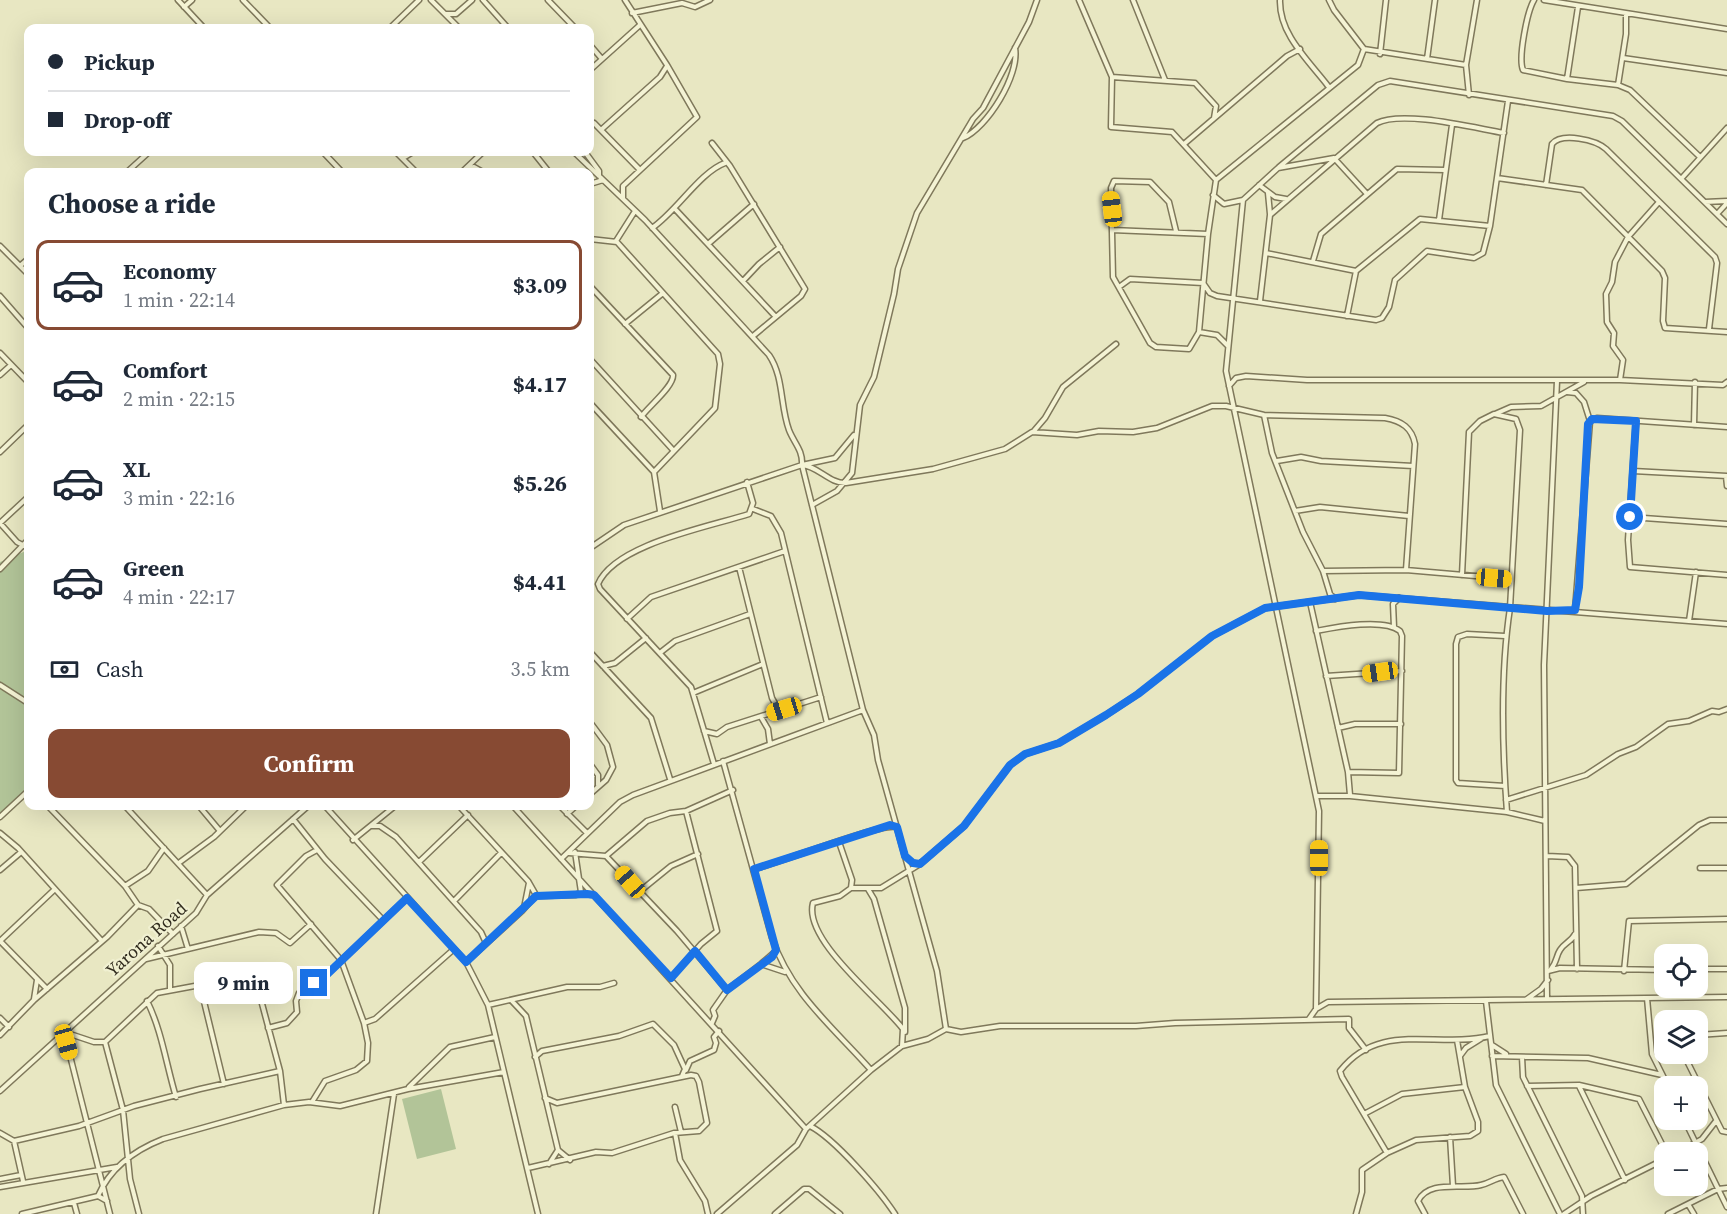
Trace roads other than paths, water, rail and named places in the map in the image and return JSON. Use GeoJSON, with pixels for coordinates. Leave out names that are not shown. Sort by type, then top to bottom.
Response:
{"type":"FeatureCollection","features":[{"type":"Feature","properties":{"kind":"street"},"geometry":{"type":"LineString","coordinates":[[178,0],[200,24]]}},
{"type":"Feature","properties":{"kind":"street"},"geometry":{"type":"LineString","coordinates":[[184,7],[192,0]]}},
{"type":"Feature","properties":{"kind":"street"},"geometry":{"type":"LineString","coordinates":[[243,0],[266,24]]}},
{"type":"Feature","properties":{"kind":"street"},"geometry":{"type":"LineString","coordinates":[[394,24],[419,0]]}},
{"type":"Feature","properties":{"kind":"street"},"geometry":{"type":"LineString","coordinates":[[431,0],[455,24]]}},
{"type":"Feature","properties":{"kind":"street"},"geometry":{"type":"LineString","coordinates":[[446,14],[456,14],[471,0]]}},
{"type":"Feature","properties":{"kind":"street"},"geometry":{"type":"LineString","coordinates":[[483,0],[504,24]]}},
{"type":"Feature","properties":{"kind":"street"},"geometry":{"type":"LineString","coordinates":[[548,0],[571,24]]}},
{"type":"Feature","properties":{"kind":"street"},"geometry":{"type":"LineString","coordinates":[[609,186],[623,186],[697,117],[625,0]]}},
{"type":"Feature","properties":{"kind":"street"},"geometry":{"type":"LineString","coordinates":[[633,13],[682,3],[695,7],[710,0]]}},
{"type":"Feature","properties":{"kind":"street"},"geometry":{"type":"LineString","coordinates":[[812,505],[837,491],[852,473],[860,405],[874,377],[894,294],[897,268],[916,213],[983,108],[1037,0]]}},
{"type":"Feature","properties":{"kind":"street"},"geometry":{"type":"LineString","coordinates":[[1079,0],[1112,77],[1111,127],[1166,130],[1177,136],[1216,180]]}},
{"type":"Feature","properties":{"kind":"street"},"geometry":{"type":"LineString","coordinates":[[1133,0],[1165,80]]}},
{"type":"Feature","properties":{"kind":"street"},"geometry":{"type":"LineString","coordinates":[[1280,0],[1282,23],[1328,86]]}},
{"type":"Feature","properties":{"kind":"street"},"geometry":{"type":"LineString","coordinates":[[1329,0],[1364,50],[1466,65]]}},
{"type":"Feature","properties":{"kind":"street"},"geometry":{"type":"LineString","coordinates":[[1380,54],[1386,0]]}},
{"type":"Feature","properties":{"kind":"street"},"geometry":{"type":"LineString","coordinates":[[1427,59],[1435,0]]}},
{"type":"Feature","properties":{"kind":"street"},"geometry":{"type":"LineString","coordinates":[[1469,95],[1466,65],[1477,0]]}},
{"type":"Feature","properties":{"kind":"street"},"geometry":{"type":"LineString","coordinates":[[1534,0],[1530,8],[1521,66],[1526,71],[1618,85],[1637,94],[1700,157]]}},
{"type":"Feature","properties":{"kind":"street"},"geometry":{"type":"LineString","coordinates":[[1544,0],[1727,29]]}},
{"type":"Feature","properties":{"kind":"street"},"geometry":{"type":"LineString","coordinates":[[1567,79],[1578,7]]}},
{"type":"Feature","properties":{"kind":"street"},"geometry":{"type":"LineString","coordinates":[[456,14],[458,24]]}},
{"type":"Feature","properties":{"kind":"street"},"geometry":{"type":"LineString","coordinates":[[1618,85],[1623,58],[1626,14]]}},
{"type":"Feature","properties":{"kind":"street"},"geometry":{"type":"LineString","coordinates":[[594,66],[640,25]]}},
{"type":"Feature","properties":{"kind":"street"},"geometry":{"type":"LineString","coordinates":[[962,138],[973,133],[995,107],[1010,78],[1016,57],[1015,48]]}},
{"type":"Feature","properties":{"kind":"street"},"geometry":{"type":"LineString","coordinates":[[594,50],[602,59]]}},
{"type":"Feature","properties":{"kind":"street"},"geometry":{"type":"LineString","coordinates":[[1184,144],[1287,56],[1300,50]]}},
{"type":"Feature","properties":{"kind":"street"},"geometry":{"type":"LineString","coordinates":[[1176,231],[1169,202],[1150,182],[1114,181],[1111,188],[1111,266],[1119,287],[1137,322],[1156,347],[1189,349],[1199,332],[1212,194],[1216,180],[1328,86],[1358,64],[1364,50]]}},
{"type":"Feature","properties":{"kind":"street"},"geometry":{"type":"LineString","coordinates":[[1623,58],[1727,73]]}},
{"type":"Feature","properties":{"kind":"street"},"geometry":{"type":"LineString","coordinates":[[602,129],[660,77],[667,65]]}},
{"type":"Feature","properties":{"kind":"street"},"geometry":{"type":"LineString","coordinates":[[1112,77],[1195,82],[1216,106],[1229,107]]}},
{"type":"Feature","properties":{"kind":"street"},"geometry":{"type":"LineString","coordinates":[[1212,194],[1224,204],[1243,200],[1378,85],[1390,81],[1613,116],[1622,121],[1727,224]]}},
{"type":"Feature","properties":{"kind":"street"},"geometry":{"type":"LineString","coordinates":[[1203,283],[1206,289],[1217,296],[1382,318],[1389,307],[1395,280],[1427,251],[1474,258],[1483,253],[1487,246],[1508,101]]}},
{"type":"Feature","properties":{"kind":"street"},"geometry":{"type":"LineString","coordinates":[[1214,120],[1216,106]]}},
{"type":"Feature","properties":{"kind":"street"},"geometry":{"type":"LineString","coordinates":[[1270,215],[1334,158],[1383,120],[1410,118],[1504,134]]}},
{"type":"Feature","properties":{"kind":"street"},"geometry":{"type":"LineString","coordinates":[[594,123],[640,170]]}},
{"type":"Feature","properties":{"kind":"street"},"geometry":{"type":"LineString","coordinates":[[1439,220],[1452,125]]}},
{"type":"Feature","properties":{"kind":"street"},"geometry":{"type":"LineString","coordinates":[[1681,179],[1727,128]]}},
{"type":"Feature","properties":{"kind":"street"},"geometry":{"type":"LineString","coordinates":[[1546,185],[1552,142],[1561,138],[1596,142],[1717,260],[1709,329]]}},
{"type":"Feature","properties":{"kind":"street"},"geometry":{"type":"LineString","coordinates":[[712,143],[753,204],[805,289],[801,296],[753,336]]}},
{"type":"Feature","properties":{"kind":"street"},"geometry":{"type":"LineString","coordinates":[[131,168],[145,156]]}},
{"type":"Feature","properties":{"kind":"street"},"geometry":{"type":"LineString","coordinates":[[327,156],[338,168]]}},
{"type":"Feature","properties":{"kind":"street"},"geometry":{"type":"LineString","coordinates":[[401,156],[412,168]]}},
{"type":"Feature","properties":{"kind":"street"},"geometry":{"type":"LineString","coordinates":[[467,168],[479,156]]}},
{"type":"Feature","properties":{"kind":"street"},"geometry":{"type":"LineString","coordinates":[[536,156],[546,168]]}},
{"type":"Feature","properties":{"kind":"street"},"geometry":{"type":"LineString","coordinates":[[578,156],[589,168]]}},
{"type":"Feature","properties":{"kind":"street"},"geometry":{"type":"LineString","coordinates":[[588,156],[599,171],[599,176]]}},
{"type":"Feature","properties":{"kind":"street"},"geometry":{"type":"LineString","coordinates":[[1278,168],[1334,158]]}},
{"type":"Feature","properties":{"kind":"street"},"geometry":{"type":"LineString","coordinates":[[1334,158],[1367,194]]}},
{"type":"Feature","properties":{"kind":"street"},"geometry":{"type":"LineString","coordinates":[[1316,162],[1323,168]]}},
{"type":"Feature","properties":{"kind":"street"},"geometry":{"type":"LineString","coordinates":[[652,228],[676,210],[711,171],[725,163]]}},
{"type":"Feature","properties":{"kind":"street"},"geometry":{"type":"LineString","coordinates":[[467,168],[476,168]]}},
{"type":"Feature","properties":{"kind":"street"},"geometry":{"type":"LineString","coordinates":[[1313,261],[1321,234],[1397,169],[1445,170]]}},
{"type":"Feature","properties":{"kind":"street"},"geometry":{"type":"LineString","coordinates":[[594,173],[623,198],[652,228],[753,336],[775,363],[785,415],[790,432],[800,449],[802,465],[863,710],[874,735],[874,744],[937,971],[946,1029]]}},
{"type":"Feature","properties":{"kind":"street"},"geometry":{"type":"LineString","coordinates":[[1497,178],[1582,190],[1664,275],[1663,321],[1665,328],[1709,329],[1727,332]]}},
{"type":"Feature","properties":{"kind":"street"},"geometry":{"type":"LineString","coordinates":[[594,182],[604,180]]}},
{"type":"Feature","properties":{"kind":"street"},"geometry":{"type":"LineString","coordinates":[[1259,185],[1275,197],[1286,199]]}},
{"type":"Feature","properties":{"kind":"street"},"geometry":{"type":"LineString","coordinates":[[623,186],[623,198]]}},
{"type":"Feature","properties":{"kind":"street"},"geometry":{"type":"LineString","coordinates":[[1260,301],[1270,215],[1268,193]]}},
{"type":"Feature","properties":{"kind":"street"},"geometry":{"type":"LineString","coordinates":[[1243,200],[1226,371],[1317,796],[1319,821],[1316,1009]]}},
{"type":"Feature","properties":{"kind":"street"},"geometry":{"type":"LineString","coordinates":[[1620,380],[1623,360],[1613,346],[1614,333],[1609,328],[1606,294],[1612,282],[1615,262],[1628,237],[1659,202]]}},
{"type":"Feature","properties":{"kind":"street"},"geometry":{"type":"LineString","coordinates":[[1705,202],[1721,204],[1727,202]]}},
{"type":"Feature","properties":{"kind":"street"},"geometry":{"type":"LineString","coordinates":[[1717,214],[1727,202]]}},
{"type":"Feature","properties":{"kind":"street"},"geometry":{"type":"LineString","coordinates":[[708,244],[753,204]]}},
{"type":"Feature","properties":{"kind":"street"},"geometry":{"type":"LineString","coordinates":[[676,210],[775,316]]}},
{"type":"Feature","properties":{"kind":"street"},"geometry":{"type":"LineString","coordinates":[[615,241],[635,211]]}},
{"type":"Feature","properties":{"kind":"street"},"geometry":{"type":"LineString","coordinates":[[1347,315],[1356,270],[1420,219],[1490,226]]}},
{"type":"Feature","properties":{"kind":"street"},"geometry":{"type":"LineString","coordinates":[[1112,230],[1208,234]]}},
{"type":"Feature","properties":{"kind":"street"},"geometry":{"type":"LineString","coordinates":[[594,238],[615,241],[716,349],[720,364],[715,408],[654,472]]}},
{"type":"Feature","properties":{"kind":"street"},"geometry":{"type":"LineString","coordinates":[[0,246],[24,269]]}},
{"type":"Feature","properties":{"kind":"street"},"geometry":{"type":"LineString","coordinates":[[743,281],[780,247]]}},
{"type":"Feature","properties":{"kind":"street"},"geometry":{"type":"LineString","coordinates":[[1266,253],[1356,270]]}},
{"type":"Feature","properties":{"kind":"street"},"geometry":{"type":"LineString","coordinates":[[1119,287],[1130,279],[1203,283]]}},
{"type":"Feature","properties":{"kind":"street"},"geometry":{"type":"LineString","coordinates":[[594,290],[673,375],[671,386],[655,399],[641,417]]}},
{"type":"Feature","properties":{"kind":"street"},"geometry":{"type":"LineString","coordinates":[[625,324],[663,293]]}},
{"type":"Feature","properties":{"kind":"street"},"geometry":{"type":"LineString","coordinates":[[0,296],[24,323]]}},
{"type":"Feature","properties":{"kind":"street"},"geometry":{"type":"LineString","coordinates":[[1199,332],[1217,335],[1229,331]]}},
{"type":"Feature","properties":{"kind":"street"},"geometry":{"type":"LineString","coordinates":[[1217,335],[1228,345]]}},
{"type":"Feature","properties":{"kind":"street"},"geometry":{"type":"LineString","coordinates":[[802,465],[812,467],[840,483],[846,483],[933,470],[1008,447],[1032,432],[1045,418],[1063,387],[1116,344]]}},
{"type":"Feature","properties":{"kind":"street"},"geometry":{"type":"LineString","coordinates":[[0,353],[24,378]]}},
{"type":"Feature","properties":{"kind":"street"},"geometry":{"type":"LineString","coordinates":[[594,364],[673,450]]}},
{"type":"Feature","properties":{"kind":"street"},"geometry":{"type":"LineString","coordinates":[[0,375],[11,365]]}},
{"type":"Feature","properties":{"kind":"street"},"geometry":{"type":"LineString","coordinates":[[1229,386],[1236,378],[1246,376],[1307,380],[1557,384],[1620,380],[1723,385],[1727,382]]}},
{"type":"Feature","properties":{"kind":"street"},"geometry":{"type":"LineString","coordinates":[[1462,575],[1469,432],[1480,421],[1494,414],[1511,407],[1541,406],[1563,392],[1588,381]]}},
{"type":"Feature","properties":{"kind":"street"},"geometry":{"type":"LineString","coordinates":[[1694,424],[1695,382]]}},
{"type":"Feature","properties":{"kind":"street"},"geometry":{"type":"LineString","coordinates":[[1557,384],[1563,392],[1576,393],[1584,402],[1590,421],[1575,610]]}},
{"type":"Feature","properties":{"kind":"street"},"geometry":{"type":"LineString","coordinates":[[1547,999],[1545,789],[1547,611],[1557,384]]}},
{"type":"Feature","properties":{"kind":"street"},"geometry":{"type":"LineString","coordinates":[[1576,393],[1579,384]]}},
{"type":"Feature","properties":{"kind":"street"},"geometry":{"type":"LineString","coordinates":[[1032,432],[1077,435],[1099,431],[1133,432],[1157,428],[1212,406],[1264,415],[1395,420],[1413,433],[1415,444],[1408,516],[1406,570]]}},
{"type":"Feature","properties":{"kind":"street"},"geometry":{"type":"LineString","coordinates":[[594,407],[654,472],[660,511]]}},
{"type":"Feature","properties":{"kind":"street"},"geometry":{"type":"LineString","coordinates":[[1494,414],[1516,419],[1520,430],[1510,608],[1505,636],[1507,812]]}},
{"type":"Feature","properties":{"kind":"street"},"geometry":{"type":"LineString","coordinates":[[1264,415],[1272,453],[1295,511],[1323,571],[1328,588],[1335,599]]}},
{"type":"Feature","properties":{"kind":"street"},"geometry":{"type":"LineString","coordinates":[[1590,421],[1597,418],[1727,427]]}},
{"type":"Feature","properties":{"kind":"street"},"geometry":{"type":"LineString","coordinates":[[1636,421],[1630,517],[1630,567],[1727,575]]}},
{"type":"Feature","properties":{"kind":"street"},"geometry":{"type":"LineString","coordinates":[[0,452],[24,429]]}},
{"type":"Feature","properties":{"kind":"street"},"geometry":{"type":"LineString","coordinates":[[594,545],[624,525],[660,511],[812,461],[835,458],[855,434]]}},
{"type":"Feature","properties":{"kind":"street"},"geometry":{"type":"LineString","coordinates":[[1277,461],[1301,457],[1321,461],[1413,466]]}},
{"type":"Feature","properties":{"kind":"street"},"geometry":{"type":"LineString","coordinates":[[1633,471],[1726,476],[1727,486]]}},
{"type":"Feature","properties":{"kind":"street"},"geometry":{"type":"LineString","coordinates":[[714,764],[693,693],[661,652],[645,639],[598,584],[614,563],[659,543],[749,514],[753,509],[753,498],[747,482]]}},
{"type":"Feature","properties":{"kind":"street"},"geometry":{"type":"LineString","coordinates":[[0,569],[22,546],[0,523],[24,501]]}},
{"type":"Feature","properties":{"kind":"street"},"geometry":{"type":"LineString","coordinates":[[1295,511],[1320,507],[1408,516]]}},
{"type":"Feature","properties":{"kind":"street"},"geometry":{"type":"LineString","coordinates":[[753,509],[774,518],[785,551],[827,723]]}},
{"type":"Feature","properties":{"kind":"street"},"geometry":{"type":"LineString","coordinates":[[1630,517],[1727,524]]}},
{"type":"Feature","properties":{"kind":"street"},"geometry":{"type":"LineString","coordinates":[[627,619],[651,597],[785,551]]}},
{"type":"Feature","properties":{"kind":"street"},"geometry":{"type":"LineString","coordinates":[[739,567],[763,664],[777,707],[784,709]]}},
{"type":"Feature","properties":{"kind":"street"},"geometry":{"type":"LineString","coordinates":[[1323,571],[1406,570],[1510,579]]}},
{"type":"Feature","properties":{"kind":"street"},"geometry":{"type":"LineString","coordinates":[[1689,621],[1696,572]]}},
{"type":"Feature","properties":{"kind":"street"},"geometry":{"type":"LineString","coordinates":[[903,1035],[896,1020],[822,940],[811,918],[813,903],[840,896],[852,888],[881,888],[920,864],[964,826],[1017,759],[1025,754],[1059,743],[1138,694],[1224,628],[1275,606],[1359,595],[1547,611],[1575,610],[1583,614],[1727,624]]}},
{"type":"Feature","properties":{"kind":"street"},"geometry":{"type":"LineString","coordinates":[[1384,597],[1393,603]]}},
{"type":"Feature","properties":{"kind":"street"},"geometry":{"type":"LineString","coordinates":[[1393,603],[1399,598]]}},
{"type":"Feature","properties":{"kind":"street"},"geometry":{"type":"LineString","coordinates":[[1310,602],[1338,728],[1350,796]]}},
{"type":"Feature","properties":{"kind":"street"},"geometry":{"type":"LineString","coordinates":[[1393,603],[1394,627]]}},
{"type":"Feature","properties":{"kind":"street"},"geometry":{"type":"LineString","coordinates":[[661,652],[675,641],[750,614]]}},
{"type":"Feature","properties":{"kind":"street"},"geometry":{"type":"LineString","coordinates":[[1316,631],[1348,625],[1394,627],[1400,631],[1402,636],[1398,774],[1347,772]]}},
{"type":"Feature","properties":{"kind":"street"},"geometry":{"type":"LineString","coordinates":[[1505,636],[1462,635],[1458,637],[1456,644],[1456,780],[1458,783],[1505,786]]}},
{"type":"Feature","properties":{"kind":"street"},"geometry":{"type":"LineString","coordinates":[[603,666],[615,663],[645,639]]}},
{"type":"Feature","properties":{"kind":"street"},"geometry":{"type":"LineString","coordinates":[[594,656],[651,718],[670,779]]}},
{"type":"Feature","properties":{"kind":"street"},"geometry":{"type":"LineString","coordinates":[[693,693],[763,664]]}},
{"type":"Feature","properties":{"kind":"street"},"geometry":{"type":"LineString","coordinates":[[1326,676],[1402,671]]}},
{"type":"Feature","properties":{"kind":"street"},"geometry":{"type":"LineString","coordinates":[[0,685],[24,700]]}},
{"type":"Feature","properties":{"kind":"street"},"geometry":{"type":"LineString","coordinates":[[704,730],[717,734],[727,727],[821,697]]}},
{"type":"Feature","properties":{"kind":"street"},"geometry":{"type":"LineString","coordinates":[[1506,800],[1586,775],[1618,754],[1636,747],[1668,724],[1689,721],[1712,711],[1719,712],[1727,709]]}},
{"type":"Feature","properties":{"kind":"street"},"geometry":{"type":"LineString","coordinates":[[561,859],[620,802],[670,779],[863,710]]}},
{"type":"Feature","properties":{"kind":"street"},"geometry":{"type":"LineString","coordinates":[[761,717],[768,729],[770,744]]}},
{"type":"Feature","properties":{"kind":"street"},"geometry":{"type":"LineString","coordinates":[[1338,728],[1355,724],[1401,724]]}},
{"type":"Feature","properties":{"kind":"street"},"geometry":{"type":"LineString","coordinates":[[594,727],[607,745],[613,767],[612,772],[594,790]]}},
{"type":"Feature","properties":{"kind":"street"},"geometry":{"type":"LineString","coordinates":[[723,761],[776,950],[785,972],[871,1070]]}},
{"type":"Feature","properties":{"kind":"street"},"geometry":{"type":"LineString","coordinates":[[594,770],[598,775],[598,786]]}},
{"type":"Feature","properties":{"kind":"street"},"geometry":{"type":"LineString","coordinates":[[606,856],[647,821],[670,813],[686,811],[733,790]]}},
{"type":"Feature","properties":{"kind":"street"},"geometry":{"type":"LineString","coordinates":[[0,817],[24,796]]}},
{"type":"Feature","properties":{"kind":"street"},"geometry":{"type":"LineString","coordinates":[[1317,796],[1350,796],[1507,812],[1545,821]]}},
{"type":"Feature","properties":{"kind":"street"},"geometry":{"type":"LineString","coordinates":[[52,810],[125,886],[138,904],[149,909],[173,934]]}},
{"type":"Feature","properties":{"kind":"street"},"geometry":{"type":"LineString","coordinates":[[129,810],[180,862],[207,895]]}},
{"type":"Feature","properties":{"kind":"street"},"geometry":{"type":"LineString","coordinates":[[202,810],[220,831]]}},
{"type":"Feature","properties":{"kind":"street"},"geometry":{"type":"LineString","coordinates":[[180,862],[198,851],[242,810]]}},
{"type":"Feature","properties":{"kind":"street","name":"Yarona Road"},"geometry":{"type":"LineString","coordinates":[[0,1091],[196,913],[207,895],[303,810]]}},
{"type":"Feature","properties":{"kind":"street"},"geometry":{"type":"LineString","coordinates":[[328,810],[353,840],[466,962],[488,1005],[538,1214]]}},
{"type":"Feature","properties":{"kind":"street"},"geometry":{"type":"LineString","coordinates":[[353,840],[390,810]]}},
{"type":"Feature","properties":{"kind":"street"},"geometry":{"type":"LineString","coordinates":[[463,810],[535,890],[536,896]]}},
{"type":"Feature","properties":{"kind":"street"},"geometry":{"type":"LineString","coordinates":[[517,810],[808,1128],[822,1133],[886,1200],[895,1214]]}},
{"type":"Feature","properties":{"kind":"street"},"geometry":{"type":"LineString","coordinates":[[564,810],[587,833]]}},
{"type":"Feature","properties":{"kind":"street"},"geometry":{"type":"LineString","coordinates":[[567,814],[572,810]]}},
{"type":"Feature","properties":{"kind":"street"},"geometry":{"type":"LineString","coordinates":[[671,978],[717,931],[686,811]]}},
{"type":"Feature","properties":{"kind":"street"},"geometry":{"type":"LineString","coordinates":[[419,862],[468,815]]}},
{"type":"Feature","properties":{"kind":"street"},"geometry":{"type":"LineString","coordinates":[[292,819],[317,850],[383,920]]}},
{"type":"Feature","properties":{"kind":"street"},"geometry":{"type":"LineString","coordinates":[[1576,888],[1622,886],[1699,825],[1710,820],[1727,820]]}},
{"type":"Feature","properties":{"kind":"street"},"geometry":{"type":"LineString","coordinates":[[754,869],[839,842],[865,831],[890,825],[897,827]]}},
{"type":"Feature","properties":{"kind":"street"},"geometry":{"type":"LineString","coordinates":[[371,826],[386,829],[419,862],[481,932],[486,943]]}},
{"type":"Feature","properties":{"kind":"street"},"geometry":{"type":"LineString","coordinates":[[0,833],[101,940]]}},
{"type":"Feature","properties":{"kind":"street"},"geometry":{"type":"LineString","coordinates":[[839,842],[852,880],[852,888]]}},
{"type":"Feature","properties":{"kind":"street"},"geometry":{"type":"LineString","coordinates":[[576,845],[574,854],[582,890],[579,894]]}},
{"type":"Feature","properties":{"kind":"street"},"geometry":{"type":"LineString","coordinates":[[125,886],[148,871],[164,848]]}},
{"type":"Feature","properties":{"kind":"street"},"geometry":{"type":"LineString","coordinates":[[312,1102],[325,1081],[356,1070],[367,1061],[368,1043],[364,1023],[341,960],[276,885],[306,856],[317,850]]}},
{"type":"Feature","properties":{"kind":"street"},"geometry":{"type":"LineString","coordinates":[[0,870],[20,853]]}},
{"type":"Feature","properties":{"kind":"street"},"geometry":{"type":"LineString","coordinates":[[454,901],[501,853]]}},
{"type":"Feature","properties":{"kind":"street"},"geometry":{"type":"LineString","coordinates":[[568,853],[606,856],[695,951],[727,990]]}},
{"type":"Feature","properties":{"kind":"street"},"geometry":{"type":"LineString","coordinates":[[639,892],[670,866],[698,854]]}},
{"type":"Feature","properties":{"kind":"street"},"geometry":{"type":"LineString","coordinates":[[905,856],[913,863],[920,864]]}},
{"type":"Feature","properties":{"kind":"street"},"geometry":{"type":"LineString","coordinates":[[1547,856],[1571,860],[1575,866],[1576,969]]}},
{"type":"Feature","properties":{"kind":"street"},"geometry":{"type":"LineString","coordinates":[[1700,868],[1727,868]]}},
{"type":"Feature","properties":{"kind":"street"},"geometry":{"type":"LineString","coordinates":[[522,911],[529,883]]}},
{"type":"Feature","properties":{"kind":"street"},"geometry":{"type":"LineString","coordinates":[[868,889],[893,959],[905,1008],[906,1027],[902,1047]]}},
{"type":"Feature","properties":{"kind":"street"},"geometry":{"type":"LineString","coordinates":[[47,989],[0,941],[54,890]]}},
{"type":"Feature","properties":{"kind":"street"},"geometry":{"type":"LineString","coordinates":[[466,962],[536,896],[594,895]]}},
{"type":"Feature","properties":{"kind":"street"},"geometry":{"type":"LineString","coordinates":[[268,1028],[287,1023],[297,1012],[296,1001],[299,993],[320,981],[407,898]]}},
{"type":"Feature","properties":{"kind":"street"},"geometry":{"type":"LineString","coordinates":[[0,1035],[34,1000],[138,904]]}},
{"type":"Feature","properties":{"kind":"street"},"geometry":{"type":"LineString","coordinates":[[1624,971],[1629,921],[1727,919]]}},
{"type":"Feature","properties":{"kind":"street"},"geometry":{"type":"LineString","coordinates":[[145,959],[259,932],[276,933],[290,943],[311,924]]}},
{"type":"Feature","properties":{"kind":"street"},"geometry":{"type":"LineString","coordinates":[[181,926],[188,949]]}},
{"type":"Feature","properties":{"kind":"street"},"geometry":{"type":"LineString","coordinates":[[1548,971],[1557,962],[1560,950],[1571,942],[1576,931]]}},
{"type":"Feature","properties":{"kind":"street"},"geometry":{"type":"LineString","coordinates":[[158,946],[170,965],[170,990]]}},
{"type":"Feature","properties":{"kind":"street"},"geometry":{"type":"LineString","coordinates":[[364,1023],[375,1019],[454,949]]}},
{"type":"Feature","properties":{"kind":"street"},"geometry":{"type":"LineString","coordinates":[[712,1023],[715,1016],[713,1010],[727,990],[772,957],[776,950]]}},
{"type":"Feature","properties":{"kind":"street"},"geometry":{"type":"LineString","coordinates":[[761,964],[785,972]]}},
{"type":"Feature","properties":{"kind":"street"},"geometry":{"type":"LineString","coordinates":[[1548,971],[1560,968],[1654,970]]}},
{"type":"Feature","properties":{"kind":"street"},"geometry":{"type":"LineString","coordinates":[[1708,969],[1727,969]]}},
{"type":"Feature","properties":{"kind":"street"},"geometry":{"type":"LineString","coordinates":[[64,1032],[94,1042],[105,1042],[157,993],[200,985],[223,977],[248,976],[256,986],[268,1028],[280,1071],[284,1105]]}},
{"type":"Feature","properties":{"kind":"street"},"geometry":{"type":"LineString","coordinates":[[34,1000],[37,980]]}},
{"type":"Feature","properties":{"kind":"street"},"geometry":{"type":"LineString","coordinates":[[1526,1000],[1541,989],[1548,980]]}},
{"type":"Feature","properties":{"kind":"street"},"geometry":{"type":"LineString","coordinates":[[488,1005],[567,987],[600,987],[614,983]]}},
{"type":"Feature","properties":{"kind":"street"},"geometry":{"type":"LineString","coordinates":[[200,985],[224,1084]]}},
{"type":"Feature","properties":{"kind":"street"},"geometry":{"type":"LineString","coordinates":[[1317,991],[1328,1002]]}},
{"type":"Feature","properties":{"kind":"street"},"geometry":{"type":"LineString","coordinates":[[1308,1020],[1316,1009],[1328,1002],[1727,997]]}},
{"type":"Feature","properties":{"kind":"street"},"geometry":{"type":"LineString","coordinates":[[1647,998],[1652,1054],[1662,1075]]}},
{"type":"Feature","properties":{"kind":"street"},"geometry":{"type":"LineString","coordinates":[[511,1000],[526,1016],[558,1150],[570,1160]]}},
{"type":"Feature","properties":{"kind":"street"},"geometry":{"type":"LineString","coordinates":[[147,1001],[160,1030],[164,1055],[176,1096]]}},
{"type":"Feature","properties":{"kind":"street"},"geometry":{"type":"LineString","coordinates":[[1486,1001],[1493,1077],[1501,1098],[1562,1214],[1583,1200],[1654,1165]]}},
{"type":"Feature","properties":{"kind":"street"},"geometry":{"type":"LineString","coordinates":[[0,1018],[9,1027]]}},
{"type":"Feature","properties":{"kind":"street"},"geometry":{"type":"LineString","coordinates":[[717,1214],[797,1144],[808,1128],[871,1070],[902,1047],[928,1039],[946,1029],[961,1032],[1000,1026],[1136,1026],[1350,1019],[1349,1028],[1366,1050]]}},
{"type":"Feature","properties":{"kind":"street"},"geometry":{"type":"LineString","coordinates":[[528,1168],[570,1160],[596,1152],[612,1153],[674,1133],[703,1130],[707,1123],[696,1076],[685,1069],[674,1045],[654,1024],[619,1036],[542,1051],[535,1057]]}},
{"type":"Feature","properties":{"kind":"street"},"geometry":{"type":"LineString","coordinates":[[681,1077],[690,1061],[714,1050],[716,1043],[714,1037],[719,1031]]}},
{"type":"Feature","properties":{"kind":"street"},"geometry":{"type":"LineString","coordinates":[[64,1032],[89,1121],[110,1214]]}},
{"type":"Feature","properties":{"kind":"street"},"geometry":{"type":"LineString","coordinates":[[1708,1034],[1727,1033]]}},
{"type":"Feature","properties":{"kind":"street"},"geometry":{"type":"LineString","coordinates":[[1387,1153],[1340,1071],[1366,1050],[1385,1040],[1457,1040],[1490,1036]]}},
{"type":"Feature","properties":{"kind":"street"},"geometry":{"type":"LineString","coordinates":[[408,1089],[450,1047],[495,1037]]}},
{"type":"Feature","properties":{"kind":"street"},"geometry":{"type":"LineString","coordinates":[[1459,1056],[1466,1048],[1483,1037]]}},
{"type":"Feature","properties":{"kind":"street"},"geometry":{"type":"LineString","coordinates":[[1356,1214],[1362,1192],[1362,1170],[1387,1153],[1416,1140],[1470,1136],[1478,1131],[1480,1127],[1465,1087],[1457,1040]]}},
{"type":"Feature","properties":{"kind":"street"},"geometry":{"type":"LineString","coordinates":[[105,1042],[123,1110],[130,1179],[139,1214]]}},
{"type":"Feature","properties":{"kind":"street"},"geometry":{"type":"LineString","coordinates":[[1491,1042],[1498,1050],[1510,1056]]}},
{"type":"Feature","properties":{"kind":"street"},"geometry":{"type":"LineString","coordinates":[[533,1046],[542,1051]]}},
{"type":"Feature","properties":{"kind":"street"},"geometry":{"type":"LineString","coordinates":[[1492,1056],[1588,1058],[1662,1075]]}},
{"type":"Feature","properties":{"kind":"street"},"geometry":{"type":"LineString","coordinates":[[1522,1057],[1521,1069],[1527,1086],[1583,1200],[1581,1206],[1583,1214]]}},
{"type":"Feature","properties":{"kind":"street"},"geometry":{"type":"LineString","coordinates":[[14,1141],[176,1096],[280,1071]]}},
{"type":"Feature","properties":{"kind":"street"},"geometry":{"type":"LineString","coordinates":[[98,1196],[103,1185],[128,1158],[163,1138],[284,1105],[312,1102],[340,1106],[408,1089],[504,1072]]}},
{"type":"Feature","properties":{"kind":"street"},"geometry":{"type":"LineString","coordinates":[[545,1098],[557,1103],[691,1074]]}},
{"type":"Feature","properties":{"kind":"street"},"geometry":{"type":"LineString","coordinates":[[1527,1086],[1579,1085],[1640,1099],[1661,1142]]}},
{"type":"Feature","properties":{"kind":"street"},"geometry":{"type":"LineString","coordinates":[[1579,1085],[1625,1180]]}},
{"type":"Feature","properties":{"kind":"street"},"geometry":{"type":"LineString","coordinates":[[1364,1114],[1402,1094],[1465,1087]]}},
{"type":"Feature","properties":{"kind":"street"},"geometry":{"type":"LineString","coordinates":[[376,1214],[394,1094]]}},
{"type":"Feature","properties":{"kind":"street"},"geometry":{"type":"LineString","coordinates":[[550,1112],[557,1103]]}},
{"type":"Feature","properties":{"kind":"street"},"geometry":{"type":"LineString","coordinates":[[1708,1104],[1722,1131],[1727,1132]]}},
{"type":"Feature","properties":{"kind":"street"},"geometry":{"type":"LineString","coordinates":[[675,1107],[681,1132]]}},
{"type":"Feature","properties":{"kind":"street"},"geometry":{"type":"LineString","coordinates":[[819,1119],[822,1133]]}},
{"type":"Feature","properties":{"kind":"street"},"geometry":{"type":"LineString","coordinates":[[1698,1142],[1716,1121]]}},
{"type":"Feature","properties":{"kind":"street"},"geometry":{"type":"LineString","coordinates":[[0,1133],[14,1141],[19,1153],[23,1181]]}},
{"type":"Feature","properties":{"kind":"street"},"geometry":{"type":"LineString","coordinates":[[674,1133],[680,1160],[705,1202],[708,1214]]}},
{"type":"Feature","properties":{"kind":"street"},"geometry":{"type":"LineString","coordinates":[[1450,1137],[1453,1186]]}},
{"type":"Feature","properties":{"kind":"street"},"geometry":{"type":"LineString","coordinates":[[549,1164],[558,1150]]}},
{"type":"Feature","properties":{"kind":"street"},"geometry":{"type":"LineString","coordinates":[[0,1187],[23,1181],[118,1167]]}},
{"type":"Feature","properties":{"kind":"street"},"geometry":{"type":"LineString","coordinates":[[1708,1169],[1727,1207]]}},
{"type":"Feature","properties":{"kind":"street"},"geometry":{"type":"LineString","coordinates":[[0,1179],[21,1175]]}},
{"type":"Feature","properties":{"kind":"street"},"geometry":{"type":"LineString","coordinates":[[1425,1214],[1419,1204],[1419,1198],[1425,1192],[1453,1186],[1481,1186],[1504,1177],[1523,1214]]}},
{"type":"Feature","properties":{"kind":"street"},"geometry":{"type":"LineString","coordinates":[[1668,1214],[1718,1189],[1727,1188]]}},
{"type":"Feature","properties":{"kind":"street"},"geometry":{"type":"LineString","coordinates":[[775,1214],[804,1189],[809,1189],[840,1214]]}},
{"type":"Feature","properties":{"kind":"street"},"geometry":{"type":"LineString","coordinates":[[22,1214],[98,1196],[107,1201]]}},
{"type":"Feature","properties":{"kind":"street"},"geometry":{"type":"LineString","coordinates":[[74,1203],[77,1214]]}},
{"type":"Feature","properties":{"kind":"street"},"geometry":{"type":"LineString","coordinates":[[1688,1204],[1694,1214]]}}]}
